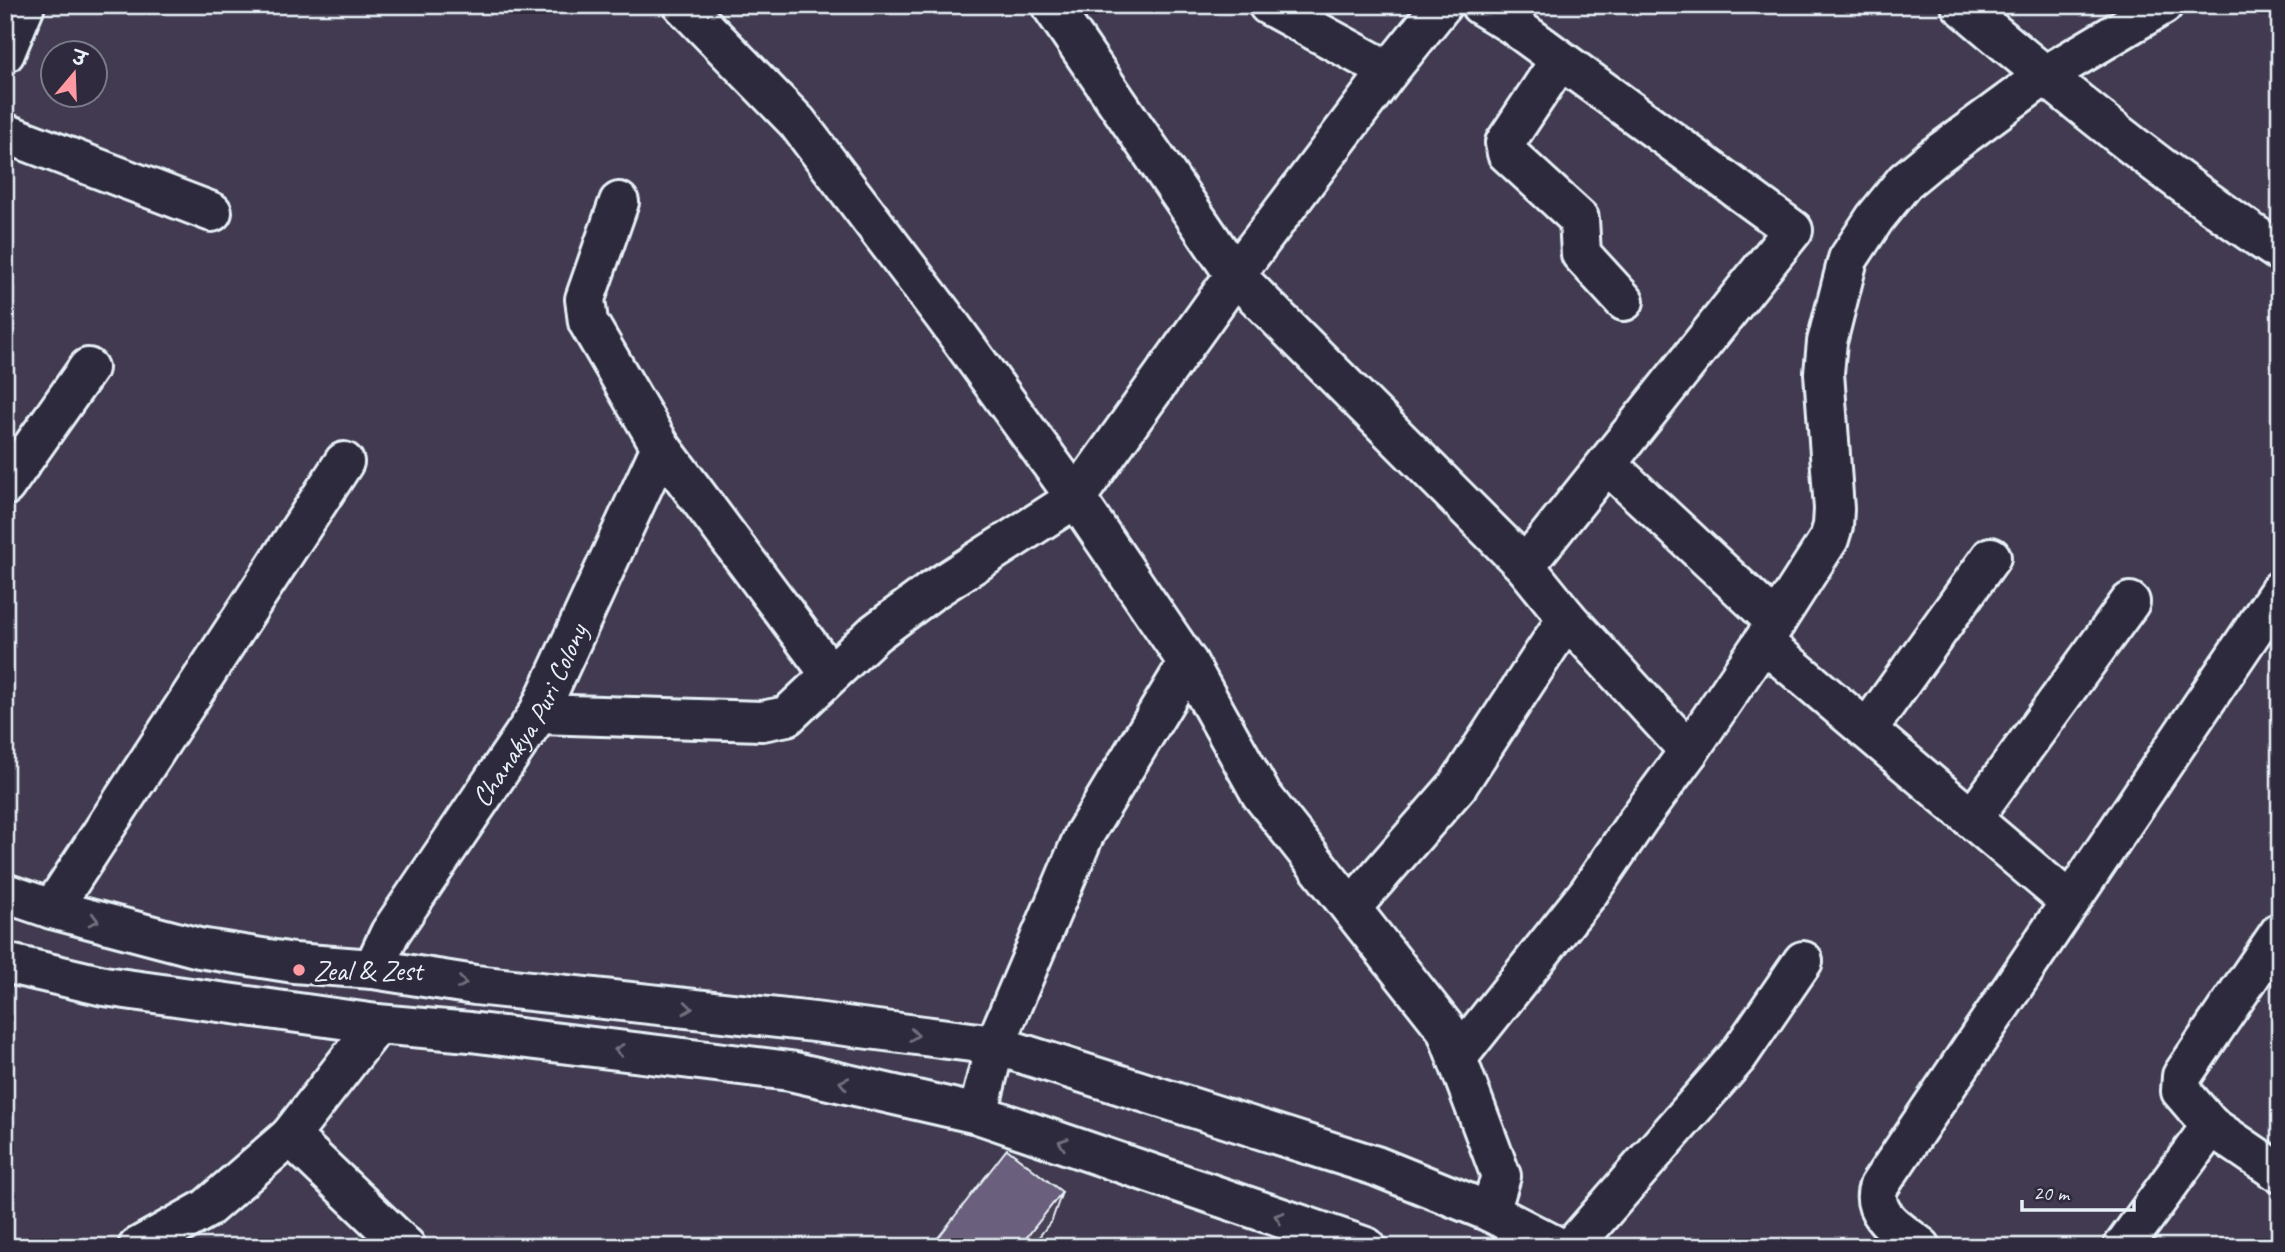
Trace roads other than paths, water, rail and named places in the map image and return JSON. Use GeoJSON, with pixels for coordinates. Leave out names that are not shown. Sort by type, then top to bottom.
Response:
{"type":"FeatureCollection","features":[{"type":"Feature","properties":{"kind":"street"},"geometry":{"type":"LineString","coordinates":[[5,54],[25,5]]}},
{"type":"Feature","properties":{"kind":"street"},"geometry":{"type":"LineString","coordinates":[[683,5],[797,122],[944,316],[1076,498],[1188,663],[1261,794],[1446,1029],[1501,1176],[1490,1212]]}},
{"type":"Feature","properties":{"kind":"street"},"geometry":{"type":"LineString","coordinates":[[1051,5],[1235,275],[1525,566],[1567,618],[1689,751]]}},
{"type":"Feature","properties":{"kind":"street"},"geometry":{"type":"LineString","coordinates":[[1268,5],[1389,71]]}},
{"type":"Feature","properties":{"kind":"street"},"geometry":{"type":"LineString","coordinates":[[538,714],[762,721],[787,716],[875,632],[930,592],[1076,498],[1235,275],[1442,5]]}},
{"type":"Feature","properties":{"kind":"street"},"geometry":{"type":"LineString","coordinates":[[1480,5],[1520,15],[1560,60],[1793,229],[1525,566]]}},
{"type":"Feature","properties":{"kind":"street"},"geometry":{"type":"LineString","coordinates":[[1961,5],[2044,76],[2228,216],[2280,251]]}},
{"type":"Feature","properties":{"kind":"street"},"geometry":{"type":"LineString","coordinates":[[1457,1058],[1589,892],[1770,632],[1829,539],[1834,509],[1824,373],[1827,342],[1847,259],[1905,181],[2044,76],[2163,5]]}},
{"type":"Feature","properties":{"kind":"street"},"geometry":{"type":"LineString","coordinates":[[1560,60],[1504,148],[1579,219],[1581,254],[1624,301]]}},
{"type":"Feature","properties":{"kind":"street"},"geometry":{"type":"LineString","coordinates":[[5,132],[212,212]]}},
{"type":"Feature","properties":{"kind":"street"},"geometry":{"type":"LineString","coordinates":[[619,202],[585,299],[588,322],[661,447],[830,674]]}},
{"type":"Feature","properties":{"kind":"street"},"geometry":{"type":"LineString","coordinates":[[5,486],[88,368]]}},
{"type":"Feature","properties":{"kind":"street","name":"Chanakya Puri Colony"},"geometry":{"type":"LineString","coordinates":[[373,969],[390,933],[538,714],[661,447]]}},
{"type":"Feature","properties":{"kind":"street"},"geometry":{"type":"LineString","coordinates":[[52,909],[344,462]]}},
{"type":"Feature","properties":{"kind":"street"},"geometry":{"type":"LineString","coordinates":[[1607,464],[1867,730],[2070,902]]}},
{"type":"Feature","properties":{"kind":"street"},"geometry":{"type":"LineString","coordinates":[[1867,730],[1991,557]]}},
{"type":"Feature","properties":{"kind":"street"},"geometry":{"type":"LineString","coordinates":[[1921,1247],[1887,1220],[1878,1209],[1875,1195],[1879,1186],[2280,590]]}},
{"type":"Feature","properties":{"kind":"street"},"geometry":{"type":"LineString","coordinates":[[1972,818],[2130,602]]}},
{"type":"Feature","properties":{"kind":"street"},"geometry":{"type":"LineString","coordinates":[[1351,908],[1458,785],[1567,618]]}},
{"type":"Feature","properties":{"kind":"street"},"geometry":{"type":"LineString","coordinates":[[978,1114],[995,1045],[1084,835],[1188,663]]}},
{"type":"Feature","properties":{"kind":"street"},"geometry":{"type":"LineString","coordinates":[[5,893],[52,909],[199,948],[293,963],[373,969],[475,985],[814,1022],[995,1045],[1376,1166],[1490,1212],[1558,1247]]}},
{"type":"Feature","properties":{"kind":"street"},"geometry":{"type":"LineString","coordinates":[[2280,932],[2182,1076],[2181,1091],[2211,1126],[2280,1173]]}},
{"type":"Feature","properties":{"kind":"street"},"geometry":{"type":"LineString","coordinates":[[1572,1247],[1738,1056],[1803,961]]}},
{"type":"Feature","properties":{"kind":"street"},"geometry":{"type":"LineString","coordinates":[[5,963],[103,986],[377,1024],[470,1032],[790,1071],[978,1114],[1366,1247]]}},
{"type":"Feature","properties":{"kind":"street"},"geometry":{"type":"LineString","coordinates":[[138,1247],[206,1209],[289,1136],[377,1024]]}},
{"type":"Feature","properties":{"kind":"street"},"geometry":{"type":"LineString","coordinates":[[2123,1247],[2211,1126]]}},
{"type":"Feature","properties":{"kind":"street"},"geometry":{"type":"LineString","coordinates":[[289,1136],[406,1247]]}},
{"type":"Feature","properties":{"kind":"place","name":"Zeal & Zest"},"geometry":{"type":"Point","coordinates":[299,970]}}]}
